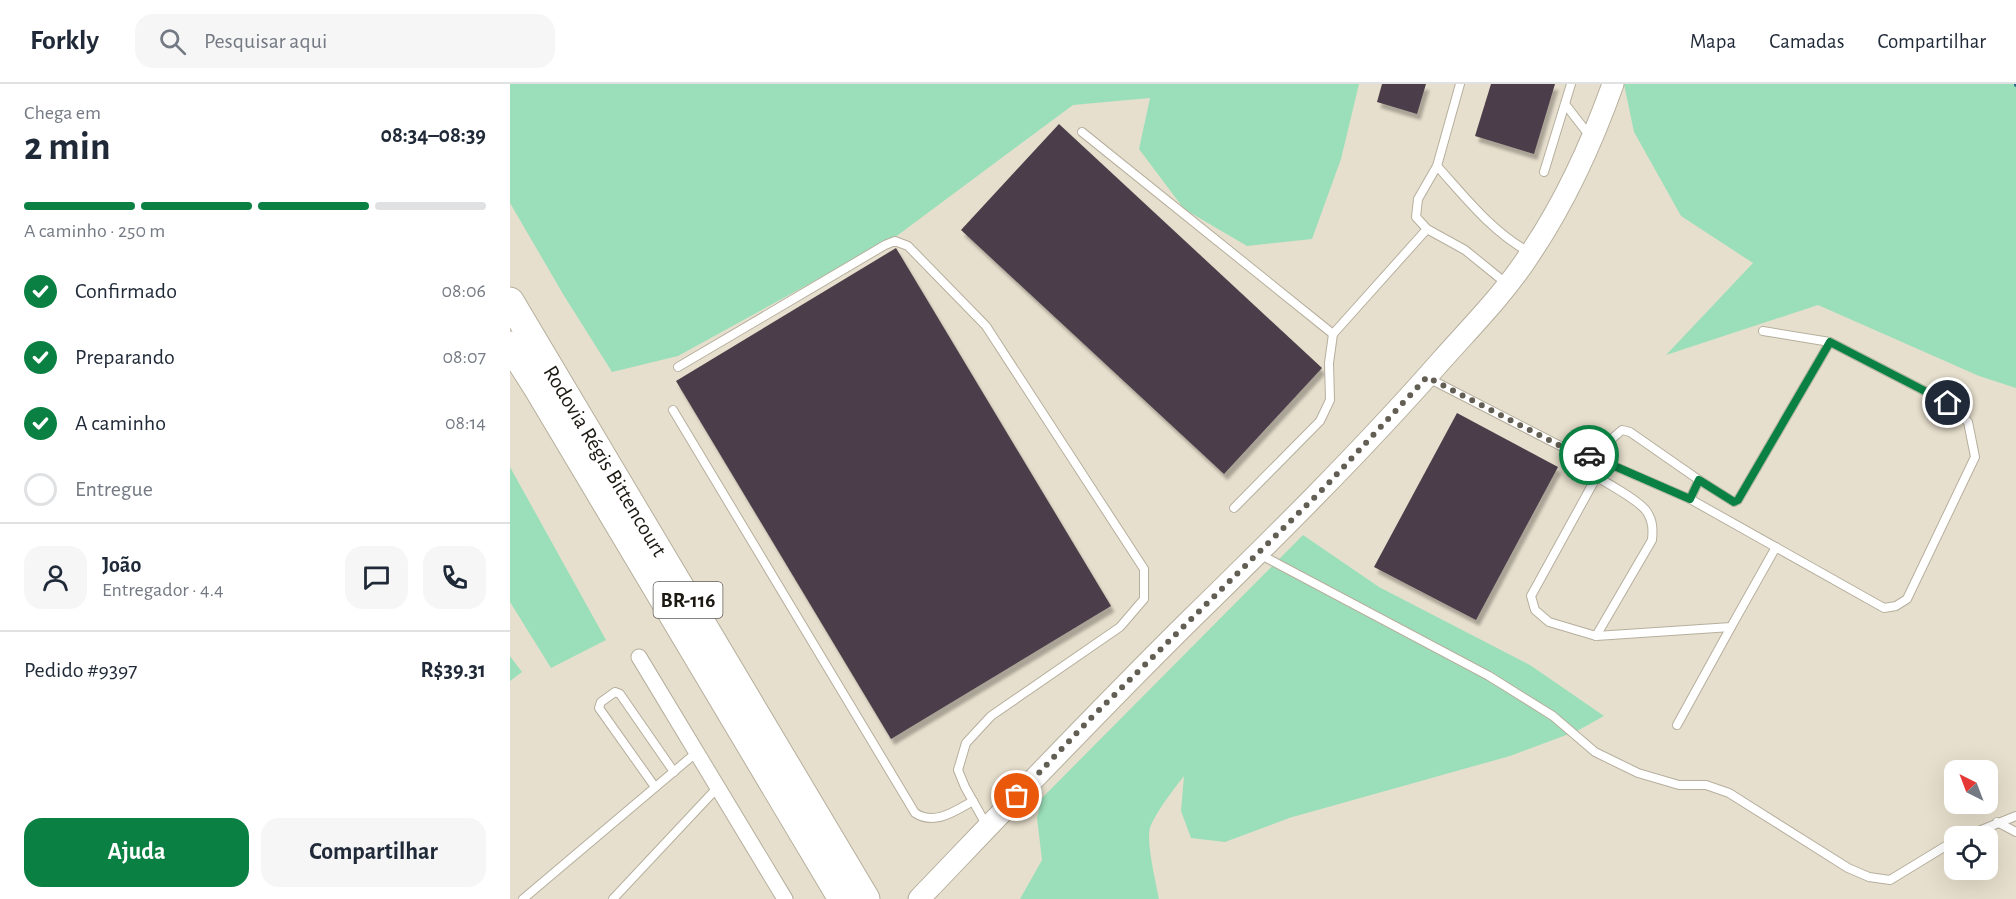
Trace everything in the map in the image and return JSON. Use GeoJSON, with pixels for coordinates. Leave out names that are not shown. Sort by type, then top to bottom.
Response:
{"type":"FeatureCollection","features":[{"type":"Feature","properties":{"kind":"highway","name":"Rodovia Régis Bittencourt"},"geometry":{"type":"LineString","coordinates":[[510,301],[866,899]]}},
{"type":"Feature","properties":{"kind":"highway","name":"Rodovia Régis Bittencourt"},"geometry":{"type":"LineString","coordinates":[[510,345],[842,899]]}},
{"type":"Feature","properties":{"kind":"main road"},"geometry":{"type":"LineString","coordinates":[[919,899],[1090,719],[1325,487],[1508,285],[1531,253],[1560,204],[1592,139],[1613,84]]}},
{"type":"Feature","properties":{"kind":"street"},"geometry":{"type":"LineString","coordinates":[[639,657],[785,899]]}},
{"type":"Feature","properties":{"kind":"lane"},"geometry":{"type":"LineString","coordinates":[[1460,84],[1437,166],[1418,199],[1416,217],[1427,229],[1465,250],[1508,285]]}},
{"type":"Feature","properties":{"kind":"lane"},"geometry":{"type":"LineString","coordinates":[[1544,172],[1571,84]]}},
{"type":"Feature","properties":{"kind":"lane"},"geometry":{"type":"LineString","coordinates":[[1565,104],[1592,139]]}},
{"type":"Feature","properties":{"kind":"lane"},"geometry":{"type":"LineString","coordinates":[[1082,132],[1333,334]]}},
{"type":"Feature","properties":{"kind":"lane"},"geometry":{"type":"LineString","coordinates":[[1437,166],[1483,217],[1516,245],[1531,253]]}},
{"type":"Feature","properties":{"kind":"lane"},"geometry":{"type":"LineString","coordinates":[[1234,508],[1320,422],[1330,400],[1329,363],[1333,334],[1427,229]]}},
{"type":"Feature","properties":{"kind":"lane"},"geometry":{"type":"LineString","coordinates":[[678,367],[885,245],[896,242],[908,246],[986,326],[1144,569],[1144,599],[1120,627],[991,716],[966,743],[958,770],[988,827]]}},
{"type":"Feature","properties":{"kind":"lane"},"geometry":{"type":"LineString","coordinates":[[1427,377],[1576,454],[1592,456],[1690,499],[1884,608],[1896,606],[1907,600],[1975,457],[1968,422],[1948,403],[1830,342],[1763,331]]}},
{"type":"Feature","properties":{"kind":"lane"},"geometry":{"type":"LineString","coordinates":[[1592,456],[1622,430],[1630,432],[1734,502],[1738,500],[1830,342]]}},
{"type":"Feature","properties":{"kind":"lane"},"geometry":{"type":"LineString","coordinates":[[673,410],[915,813],[923,819],[945,817],[973,801]]}},
{"type":"Feature","properties":{"kind":"lane"},"geometry":{"type":"LineString","coordinates":[[1576,454],[1579,468],[1597,476],[1647,510],[1653,527],[1652,540],[1596,636]]}},
{"type":"Feature","properties":{"kind":"lane"},"geometry":{"type":"LineString","coordinates":[[1597,476],[1531,596],[1535,610],[1549,622],[1596,636],[1731,627]]}},
{"type":"Feature","properties":{"kind":"lane"},"geometry":{"type":"LineString","coordinates":[[1690,499],[1699,480]]}},
{"type":"Feature","properties":{"kind":"lane"},"geometry":{"type":"LineString","coordinates":[[1677,725],[1776,547]]}},
{"type":"Feature","properties":{"kind":"lane"},"geometry":{"type":"LineString","coordinates":[[1258,554],[1489,676],[1552,716],[1595,752],[1638,773],[1679,785],[1706,785],[1728,793],[1848,868],[1869,877],[1890,880],[1944,847]]}},
{"type":"Feature","properties":{"kind":"lane"},"geometry":{"type":"LineString","coordinates":[[655,788],[599,708],[601,702],[615,692],[620,694],[674,772]]}},
{"type":"Feature","properties":{"kind":"lane"},"geometry":{"type":"LineString","coordinates":[[523,899],[697,752]]}},
{"type":"Feature","properties":{"kind":"lane"},"geometry":{"type":"LineString","coordinates":[[613,899],[718,787]]}},
{"type":"Feature","properties":{"kind":"lane"},"geometry":{"type":"LineString","coordinates":[[1988,826],[2016,816]]}},
{"type":"Feature","properties":{"kind":"lane"},"geometry":{"type":"LineString","coordinates":[[1997,822],[2016,832]]}},
{"type":"Feature","properties":{"kind":"green space"},"geometry":{"type":"Polygon","coordinates":[[[510,84],[1359,84],[1341,159],[1312,239],[1247,246],[1184,209],[1139,149],[1150,98],[1073,105],[898,235],[678,356],[612,372],[510,203],[510,84]]]}},
{"type":"Feature","properties":{"kind":"green space"},"geometry":{"type":"Polygon","coordinates":[[[1624,84],[2016,84],[2016,388],[1979,376],[1818,305],[1666,355],[1753,263],[1681,216],[1634,132],[1624,84]]]}},
{"type":"Feature","properties":{"kind":"green space"},"geometry":{"type":"Polygon","coordinates":[[[510,467],[606,640],[551,668],[510,602],[510,467]]]}},
{"type":"Feature","properties":{"kind":"green space"},"geometry":{"type":"Polygon","coordinates":[[[1303,535],[1379,587],[1530,665],[1604,716],[1577,731],[1510,756],[1289,818],[1225,842],[1191,838],[1181,811],[1184,776],[1160,808],[1150,828],[1150,852],[1159,899],[1020,899],[1042,860],[1037,818],[1042,798],[1303,535]]]}},
{"type":"Feature","properties":{"kind":"green space"},"geometry":{"type":"Polygon","coordinates":[[[510,656],[522,672],[510,681],[510,656]]]}},
{"type":"Feature","properties":{"kind":"building"},"geometry":{"type":"Polygon","coordinates":[[[1382,84],[1426,84],[1417,114],[1377,102],[1382,84]]]}},
{"type":"Feature","properties":{"kind":"building"},"geometry":{"type":"Polygon","coordinates":[[[1491,84],[1555,84],[1534,154],[1475,136],[1491,84]]]}},
{"type":"Feature","properties":{"kind":"building"},"geometry":{"type":"Polygon","coordinates":[[[1059,124],[1322,368],[1224,474],[961,230],[1059,124]]]}},
{"type":"Feature","properties":{"kind":"building"},"geometry":{"type":"Polygon","coordinates":[[[896,248],[1111,606],[891,739],[676,381],[896,248]]]}},
{"type":"Feature","properties":{"kind":"building"},"geometry":{"type":"Polygon","coordinates":[[[1457,413],[1558,467],[1476,620],[1374,567],[1457,413]]]}},
{"type":"Feature","properties":{"kind":"way so far"},"geometry":{"type":"LineString","coordinates":[[1017,796],[1090,719],[1325,487],[1427,377],[1576,454],[1589,455]]}},
{"type":"Feature","properties":{"kind":"route"},"geometry":{"type":"LineString","coordinates":[[1589,455],[1690,499],[1699,480],[1734,502],[1740,498],[1830,342],[1948,403]]}}]}
